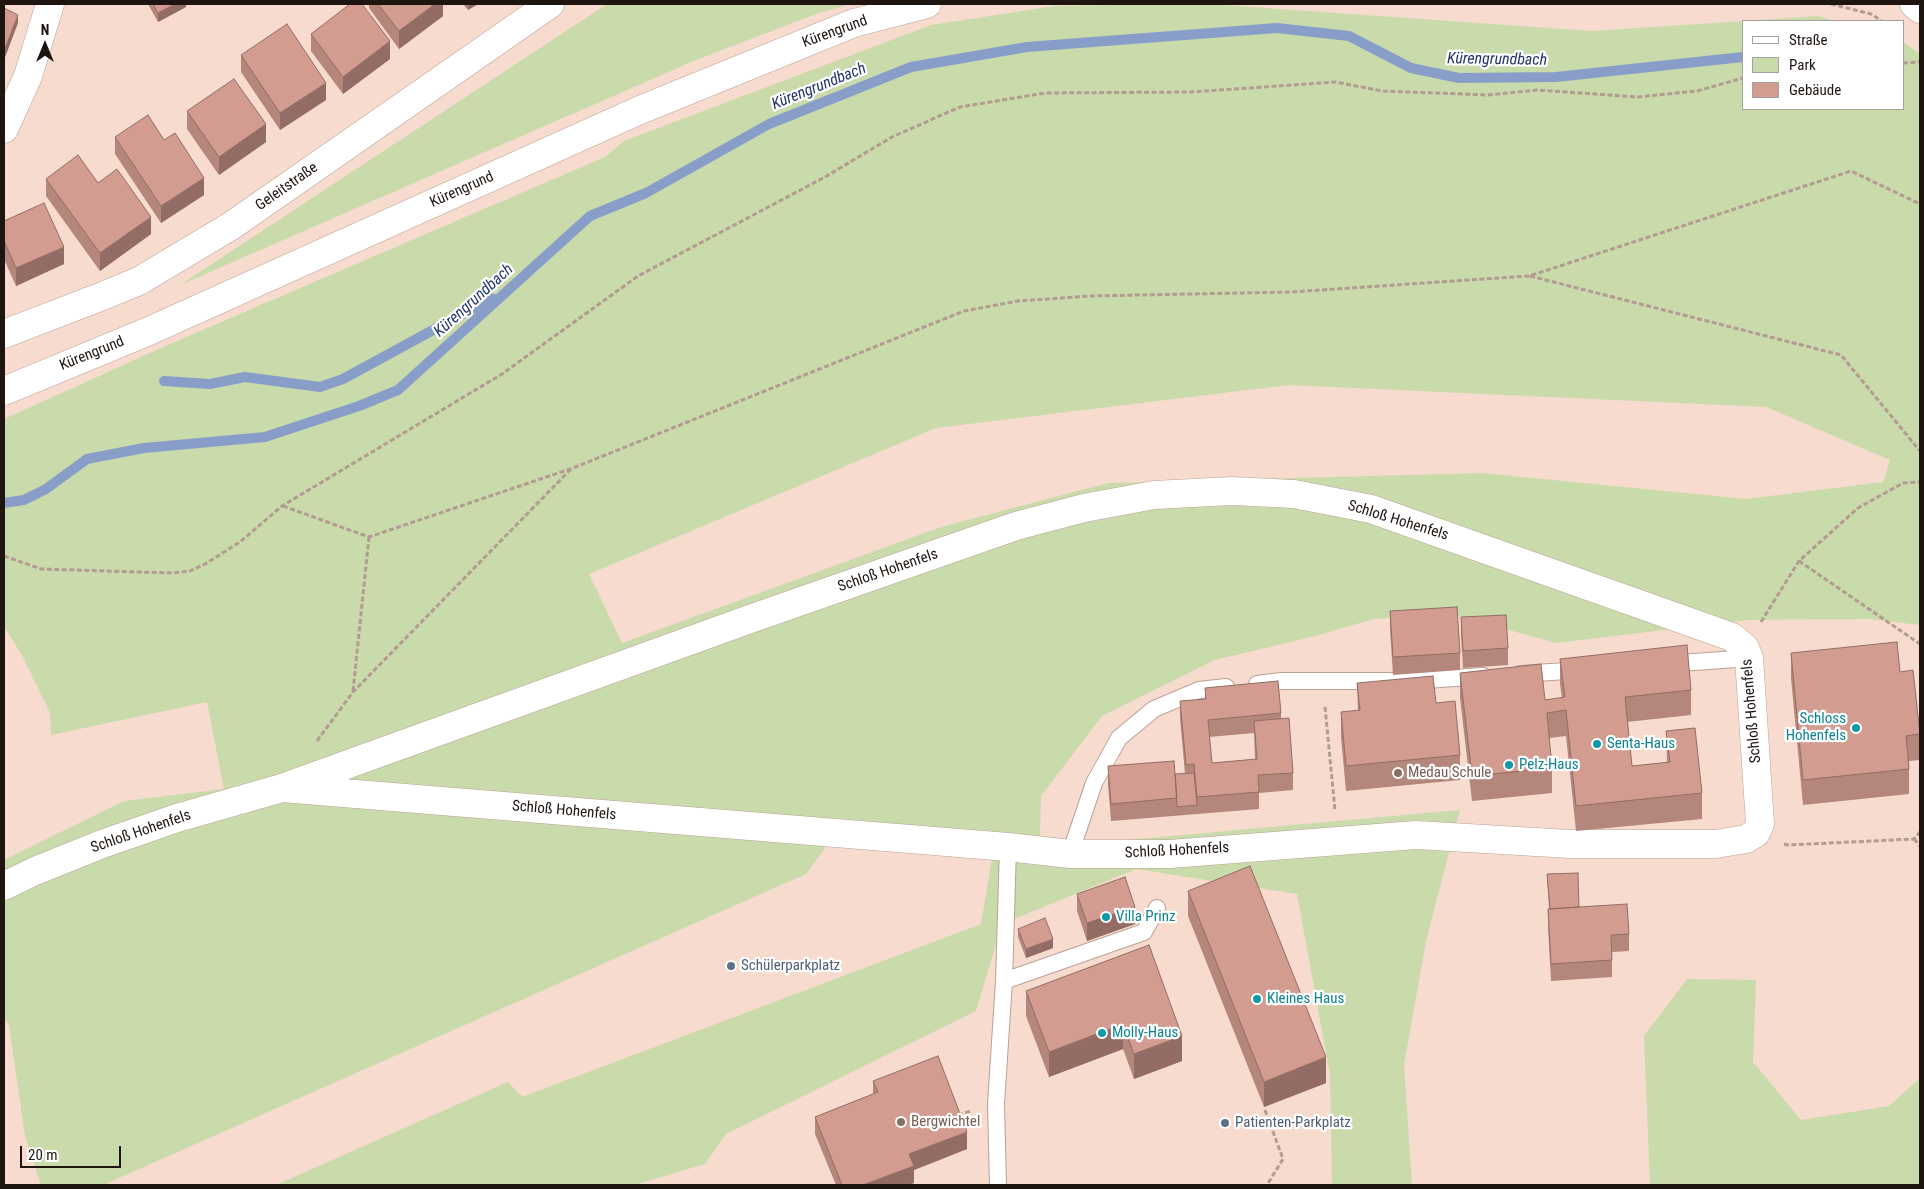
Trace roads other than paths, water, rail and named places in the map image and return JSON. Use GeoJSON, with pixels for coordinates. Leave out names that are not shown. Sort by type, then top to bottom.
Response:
{"type":"FeatureCollection","features":[{"type":"Feature","properties":{"kind":"street"},"geometry":{"type":"LineString","coordinates":[[4,129],[28,76],[50,4]]}},
{"type":"Feature","properties":{"kind":"street","name":"Geleitstraße"},"geometry":{"type":"LineString","coordinates":[[4,334],[139,281],[231,226],[550,4]]}},
{"type":"Feature","properties":{"kind":"street","name":"Kürengrund"},"geometry":{"type":"LineString","coordinates":[[4,391],[149,331],[640,110],[854,23],[927,4]]}},
{"type":"Feature","properties":{"kind":"street"},"geometry":{"type":"LineString","coordinates":[[1914,4],[1920,9]]}},
{"type":"Feature","properties":{"kind":"street","name":"Schloß Hohenfels"},"geometry":{"type":"LineString","coordinates":[[4,886],[35,871],[102,844],[177,818],[282,788],[750,618],[1016,526],[1084,508],[1154,495],[1232,491],[1294,494],[1371,509],[1732,637],[1747,653],[1760,824],[1756,833],[1746,839],[1716,844],[1570,844],[1416,835],[1170,854],[1070,854],[1008,847],[282,788]]}},
{"type":"Feature","properties":{"kind":"lane"},"geometry":{"type":"LineString","coordinates":[[1650,665],[1747,653]]}},
{"type":"Feature","properties":{"kind":"lane"},"geometry":{"type":"LineString","coordinates":[[1070,854],[1094,783],[1118,738],[1154,709],[1199,690],[1280,681],[1412,681],[1600,668]]}},
{"type":"Feature","properties":{"kind":"lane"},"geometry":{"type":"LineString","coordinates":[[998,1185],[996,1104],[1004,980],[1008,847]]}},
{"type":"Feature","properties":{"kind":"lane"},"geometry":{"type":"LineString","coordinates":[[1004,980],[1144,932],[1157,908]]}},
{"type":"Feature","properties":{"kind":"waterway","name":"Kürengrundbach"},"geometry":{"type":"LineString","coordinates":[[4,503],[24,500],[46,489],[87,459],[144,448],[265,437],[359,406],[398,390],[590,216],[646,193],[769,124],[911,67],[1027,47],[1277,28],[1349,36],[1411,68],[1459,78],[1556,77],[1742,57]]}},
{"type":"Feature","properties":{"kind":"waterway"},"geometry":{"type":"LineString","coordinates":[[164,381],[210,384],[245,377],[320,387],[343,379],[492,298]]}},
{"type":"Feature","properties":{"kind":"place","name":"Schloss Hohenfels"},"geometry":{"type":"Point","coordinates":[1856,728]}},
{"type":"Feature","properties":{"kind":"place","name":"Senta-Haus"},"geometry":{"type":"Point","coordinates":[1597,744]}},
{"type":"Feature","properties":{"kind":"place","name":"Pelz-Haus"},"geometry":{"type":"Point","coordinates":[1509,765]}},
{"type":"Feature","properties":{"kind":"place","name":"Medau Schule"},"geometry":{"type":"Point","coordinates":[1398,773]}},
{"type":"Feature","properties":{"kind":"place","name":"Villa Prinz"},"geometry":{"type":"Point","coordinates":[1106,917]}},
{"type":"Feature","properties":{"kind":"place","name":"Schülerparkplatz"},"geometry":{"type":"Point","coordinates":[731,966]}},
{"type":"Feature","properties":{"kind":"place","name":"Kleines Haus"},"geometry":{"type":"Point","coordinates":[1257,999]}},
{"type":"Feature","properties":{"kind":"place","name":"Molly-Haus"},"geometry":{"type":"Point","coordinates":[1102,1033]}},
{"type":"Feature","properties":{"kind":"place","name":"Bergwichtel"},"geometry":{"type":"Point","coordinates":[901,1122]}},
{"type":"Feature","properties":{"kind":"place","name":"Patienten-Parkplatz"},"geometry":{"type":"Point","coordinates":[1225,1123]}}]}
